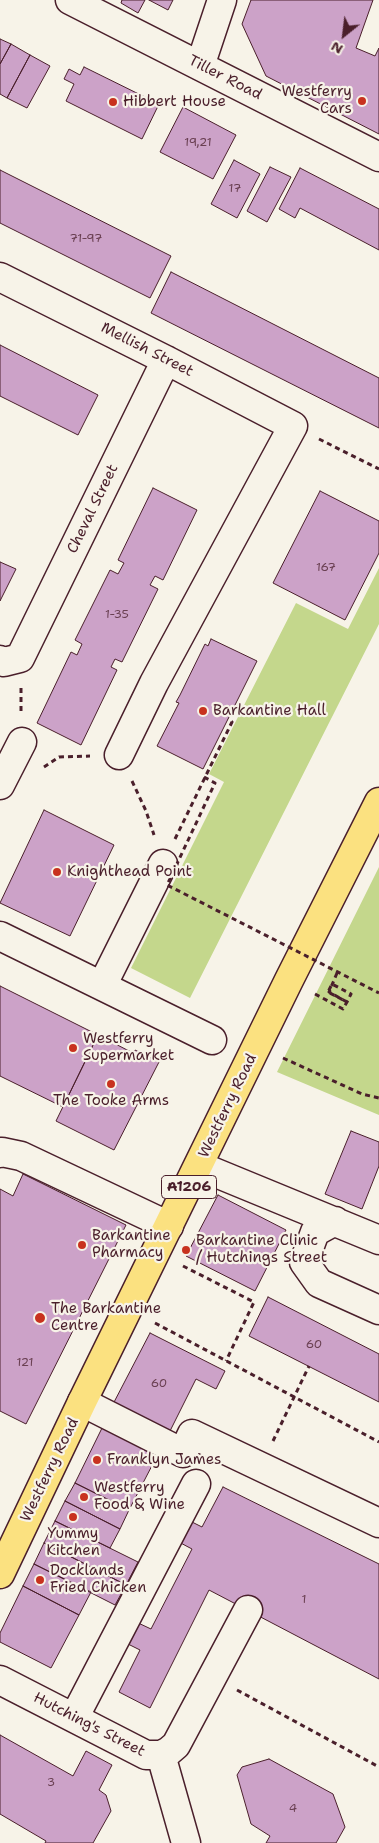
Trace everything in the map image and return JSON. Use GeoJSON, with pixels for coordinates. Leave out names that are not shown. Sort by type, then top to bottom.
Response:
{"type":"FeatureCollection","features":[{"type":"Feature","properties":{"kind":"main road","name":"Westferry Road"},"geometry":{"type":"LineString","coordinates":[[0,1574],[82,1402],[379,802]]}},
{"type":"Feature","properties":{"kind":"street","name":"Tiller Road"},"geometry":{"type":"LineString","coordinates":[[70,0],[379,157]]}},
{"type":"Feature","properties":{"kind":"street"},"geometry":{"type":"LineString","coordinates":[[200,66],[222,0]]}},
{"type":"Feature","properties":{"kind":"street","name":"Mellish Street"},"geometry":{"type":"LineString","coordinates":[[0,276],[292,426]]}},
{"type":"Feature","properties":{"kind":"street","name":"Cheval Street"},"geometry":{"type":"LineString","coordinates":[[10,659],[166,360]]}},
{"type":"Feature","properties":{"kind":"street"},"geometry":{"type":"LineString","coordinates":[[119,755],[154,683],[292,426]]}},
{"type":"Feature","properties":{"kind":"street"},"geometry":{"type":"LineString","coordinates":[[0,785],[22,742]]}},
{"type":"Feature","properties":{"kind":"street"},"geometry":{"type":"LineString","coordinates":[[102,986],[163,864]]}},
{"type":"Feature","properties":{"kind":"street"},"geometry":{"type":"LineString","coordinates":[[0,936],[212,1040]]}},
{"type":"Feature","properties":{"kind":"street"},"geometry":{"type":"LineString","coordinates":[[0,1153],[21,1156],[169,1226]]}},
{"type":"Feature","properties":{"kind":"street"},"geometry":{"type":"LineString","coordinates":[[199,1166],[319,1221],[379,1240]]}},
{"type":"Feature","properties":{"kind":"street"},"geometry":{"type":"LineString","coordinates":[[319,1221],[304,1262],[319,1283],[379,1310]]}},
{"type":"Feature","properties":{"kind":"street"},"geometry":{"type":"LineString","coordinates":[[82,1402],[183,1452],[192,1434],[379,1523]]}},
{"type":"Feature","properties":{"kind":"street"},"geometry":{"type":"LineString","coordinates":[[74,1718],[196,1484]]}},
{"type":"Feature","properties":{"kind":"street","name":"Hutching's Street"},"geometry":{"type":"LineString","coordinates":[[0,1680],[146,1755],[161,1755],[169,1752],[176,1745],[248,1610]]}},
{"type":"Feature","properties":{"kind":"street"},"geometry":{"type":"LineString","coordinates":[[161,1755],[186,1843]]}},
{"type":"Feature","properties":{"kind":"path"},"geometry":{"type":"LineString","coordinates":[[292,426],[379,469]]}},
{"type":"Feature","properties":{"kind":"path"},"geometry":{"type":"LineString","coordinates":[[10,659],[22,742]]}},
{"type":"Feature","properties":{"kind":"path"},"geometry":{"type":"LineString","coordinates":[[185,817],[232,722],[228,719]]}},
{"type":"Feature","properties":{"kind":"path"},"geometry":{"type":"LineString","coordinates":[[37,772],[59,757],[119,755],[146,811],[163,864]]}},
{"type":"Feature","properties":{"kind":"path"},"geometry":{"type":"LineString","coordinates":[[204,777],[216,783],[167,886],[379,993]]}},
{"type":"Feature","properties":{"kind":"path"},"geometry":{"type":"LineString","coordinates":[[328,1001],[343,1009],[347,1002],[328,992],[332,984],[351,994],[347,1002],[341,998],[329,992],[332,986],[334,979],[337,973]]}},
{"type":"Feature","properties":{"kind":"path"},"geometry":{"type":"LineString","coordinates":[[258,1047],[362,1094],[379,1098]]}},
{"type":"Feature","properties":{"kind":"path"},"geometry":{"type":"LineString","coordinates":[[182,1266],[254,1302],[226,1361]]}},
{"type":"Feature","properties":{"kind":"path"},"geometry":{"type":"LineString","coordinates":[[155,1323],[379,1442]]}},
{"type":"Feature","properties":{"kind":"path"},"geometry":{"type":"LineString","coordinates":[[261,1466],[309,1366]]}},
{"type":"Feature","properties":{"kind":"path"},"geometry":{"type":"LineString","coordinates":[[213,1676],[379,1767]]}},
{"type":"Feature","properties":{"kind":"green space"},"geometry":{"type":"Polygon","coordinates":[[[379,568],[379,624],[190,998],[131,968],[224,782],[209,774],[296,603],[348,629],[379,568]]]}},
{"type":"Feature","properties":{"kind":"green space"},"geometry":{"type":"Polygon","coordinates":[[[379,867],[379,1115],[277,1072],[379,867]]]}},
{"type":"Feature","properties":{"kind":"building"},"geometry":{"type":"Polygon","coordinates":[[[122,0],[145,0],[138,13],[121,3],[122,0]]]}},
{"type":"Feature","properties":{"kind":"building"},"geometry":{"type":"Polygon","coordinates":[[[149,0],[173,0],[168,10],[149,0]]]}},
{"type":"Feature","properties":{"kind":"building"},"geometry":{"type":"Polygon","coordinates":[[[251,0],[373,0],[356,48],[375,56],[379,48],[379,134],[266,76],[242,24],[251,0]]]}},
{"type":"Feature","properties":{"kind":"building"},"geometry":{"type":"Polygon","coordinates":[[[0,39],[11,44],[0,64],[0,39]]]}},
{"type":"Feature","properties":{"kind":"building"},"geometry":{"type":"Polygon","coordinates":[[[11,44],[30,55],[7,98],[0,94],[0,64],[11,44]]]}},
{"type":"Feature","properties":{"kind":"building"},"geometry":{"type":"Polygon","coordinates":[[[30,55],[50,66],[27,108],[7,98],[30,55]]]}},
{"type":"Feature","properties":{"kind":"building","name":"Hibbert House"},"geometry":{"type":"Polygon","coordinates":[[[84,67],[159,104],[142,139],[66,101],[74,84],[64,79],[69,69],[80,75],[84,67]]]}},
{"type":"Feature","properties":{"kind":"building"},"geometry":{"type":"Polygon","coordinates":[[[183,107],[236,135],[213,179],[160,152],[183,107]]]}},
{"type":"Feature","properties":{"kind":"building"},"geometry":{"type":"Polygon","coordinates":[[[234,160],[260,174],[237,218],[211,204],[234,160]]]}},
{"type":"Feature","properties":{"kind":"building"},"geometry":{"type":"Polygon","coordinates":[[[270,167],[291,177],[267,222],[247,211],[270,167]]]}},
{"type":"Feature","properties":{"kind":"building"},"geometry":{"type":"Polygon","coordinates":[[[300,168],[379,209],[379,250],[300,208],[295,218],[279,209],[300,168]]]}},
{"type":"Feature","properties":{"kind":"building"},"geometry":{"type":"Polygon","coordinates":[[[0,170],[171,256],[150,298],[0,223],[0,170]]]}},
{"type":"Feature","properties":{"kind":"building"},"geometry":{"type":"Polygon","coordinates":[[[171,272],[379,378],[379,428],[151,313],[171,272]]]}},
{"type":"Feature","properties":{"kind":"building"},"geometry":{"type":"Polygon","coordinates":[[[0,345],[98,395],[78,435],[0,396],[0,345]]]}},
{"type":"Feature","properties":{"kind":"building"},"geometry":{"type":"Polygon","coordinates":[[[153,488],[197,510],[163,580],[155,576],[150,585],[158,589],[122,662],[115,659],[111,667],[117,670],[81,745],[37,723],[71,652],[77,655],[82,644],[75,640],[110,570],[118,574],[124,563],[118,560],[153,488]]]}},
{"type":"Feature","properties":{"kind":"building"},"geometry":{"type":"Polygon","coordinates":[[[320,491],[379,521],[379,553],[345,620],[273,583],[320,491]]]}},
{"type":"Feature","properties":{"kind":"building"},"geometry":{"type":"Polygon","coordinates":[[[0,562],[16,569],[0,601],[0,562]]]}},
{"type":"Feature","properties":{"kind":"building","name":"Barkantine Hall"},"geometry":{"type":"Polygon","coordinates":[[[211,639],[257,661],[203,769],[157,746],[179,703],[176,702],[205,644],[208,646],[211,639]]]}},
{"type":"Feature","properties":{"kind":"building","name":"Knighthead Point"},"geometry":{"type":"Polygon","coordinates":[[[44,810],[114,845],[70,936],[0,903],[44,810]]]}},
{"type":"Feature","properties":{"kind":"building"},"geometry":{"type":"Polygon","coordinates":[[[0,986],[98,1035],[63,1107],[0,1076],[0,986]]]}},
{"type":"Feature","properties":{"kind":"building","name":"The Tooke Arms"},"geometry":{"type":"Polygon","coordinates":[[[98,1035],[133,1053],[135,1050],[159,1062],[114,1150],[56,1121],[98,1035]]]}},
{"type":"Feature","properties":{"kind":"building"},"geometry":{"type":"Polygon","coordinates":[[[351,1131],[379,1142],[379,1166],[362,1209],[325,1194],[351,1131]]]}},
{"type":"Feature","properties":{"kind":"building","name":"The Barkantine Centre"},"geometry":{"type":"Polygon","coordinates":[[[23,1174],[126,1225],[26,1424],[0,1411],[0,1189],[13,1196],[23,1174]]]}},
{"type":"Feature","properties":{"kind":"building"},"geometry":{"type":"Polygon","coordinates":[[[218,1195],[286,1230],[255,1291],[186,1256],[218,1195]]]}},
{"type":"Feature","properties":{"kind":"building"},"geometry":{"type":"Polygon","coordinates":[[[268,1297],[379,1354],[379,1402],[249,1336],[268,1297]]]}},
{"type":"Feature","properties":{"kind":"building"},"geometry":{"type":"Polygon","coordinates":[[[150,1333],[225,1371],[216,1389],[196,1379],[168,1435],[112,1406],[150,1333]]]}},
{"type":"Feature","properties":{"kind":"building"},"geometry":{"type":"Polygon","coordinates":[[[103,1426],[158,1454],[129,1510],[75,1483],[103,1426]]]}},
{"type":"Feature","properties":{"kind":"building"},"geometry":{"type":"Polygon","coordinates":[[[75,1483],[129,1510],[120,1529],[65,1501],[75,1483]]]}},
{"type":"Feature","properties":{"kind":"building"},"geometry":{"type":"Polygon","coordinates":[[[223,1487],[379,1564],[379,1679],[209,1590],[150,1708],[119,1692],[140,1650],[124,1642],[134,1621],[151,1629],[192,1549],[175,1540],[186,1519],[202,1527],[223,1487]]]}},
{"type":"Feature","properties":{"kind":"building"},"geometry":{"type":"Polygon","coordinates":[[[65,1501],[120,1529],[110,1548],[55,1521],[65,1501]]]}},
{"type":"Feature","properties":{"kind":"building"},"geometry":{"type":"Polygon","coordinates":[[[55,1521],[138,1562],[126,1585],[44,1543],[55,1521]]]}},
{"type":"Feature","properties":{"kind":"building"},"geometry":{"type":"Polygon","coordinates":[[[44,1543],[126,1585],[115,1605],[34,1564],[44,1543]]]}},
{"type":"Feature","properties":{"kind":"building"},"geometry":{"type":"Polygon","coordinates":[[[34,1564],[91,1592],[79,1615],[23,1586],[34,1564]]]}},
{"type":"Feature","properties":{"kind":"building"},"geometry":{"type":"Polygon","coordinates":[[[23,1586],[79,1615],[51,1668],[0,1642],[0,1633],[23,1586]]]}},
{"type":"Feature","properties":{"kind":"building"},"geometry":{"type":"Polygon","coordinates":[[[0,1735],[73,1776],[86,1751],[112,1765],[99,1790],[106,1795],[111,1811],[93,1843],[45,1843],[46,1841],[0,1814],[0,1735]]]}},
{"type":"Feature","properties":{"kind":"building"},"geometry":{"type":"Polygon","coordinates":[[[269,1759],[333,1794],[345,1827],[336,1843],[266,1843],[270,1836],[251,1824],[237,1775],[242,1767],[269,1759]]]}},
{"type":"Feature","properties":{"kind":"place","name":"Westferry Cars"},"geometry":{"type":"Point","coordinates":[362,101]}},
{"type":"Feature","properties":{"kind":"place","name":"Hibbert House"},"geometry":{"type":"Point","coordinates":[113,102]}},
{"type":"Feature","properties":{"kind":"place","name":"Barkantine Hall"},"geometry":{"type":"Point","coordinates":[203,711]}},
{"type":"Feature","properties":{"kind":"place","name":"Knighthead Point"},"geometry":{"type":"Point","coordinates":[57,872]}},
{"type":"Feature","properties":{"kind":"place","name":"Westferry Supermarket"},"geometry":{"type":"Point","coordinates":[73,1048]}},
{"type":"Feature","properties":{"kind":"place","name":"The Tooke Arms"},"geometry":{"type":"Point","coordinates":[111,1084]}},
{"type":"Feature","properties":{"kind":"place","name":"Barkantine Pharmacy"},"geometry":{"type":"Point","coordinates":[82,1245]}},
{"type":"Feature","properties":{"kind":"place","name":"Barkantine Clinic / Hutchings Street"},"geometry":{"type":"Point","coordinates":[186,1250]}},
{"type":"Feature","properties":{"kind":"place","name":"The Barkantine Centre"},"geometry":{"type":"Point","coordinates":[40,1318]}},
{"type":"Feature","properties":{"kind":"place","name":"Franklyn James"},"geometry":{"type":"Point","coordinates":[97,1460]}},
{"type":"Feature","properties":{"kind":"place","name":"Westferry Food & Wine"},"geometry":{"type":"Point","coordinates":[84,1497]}},
{"type":"Feature","properties":{"kind":"place","name":"Yummy Kitchen"},"geometry":{"type":"Point","coordinates":[73,1517]}},
{"type":"Feature","properties":{"kind":"place","name":"Docklands Fried Chicken"},"geometry":{"type":"Point","coordinates":[40,1580]}}]}
